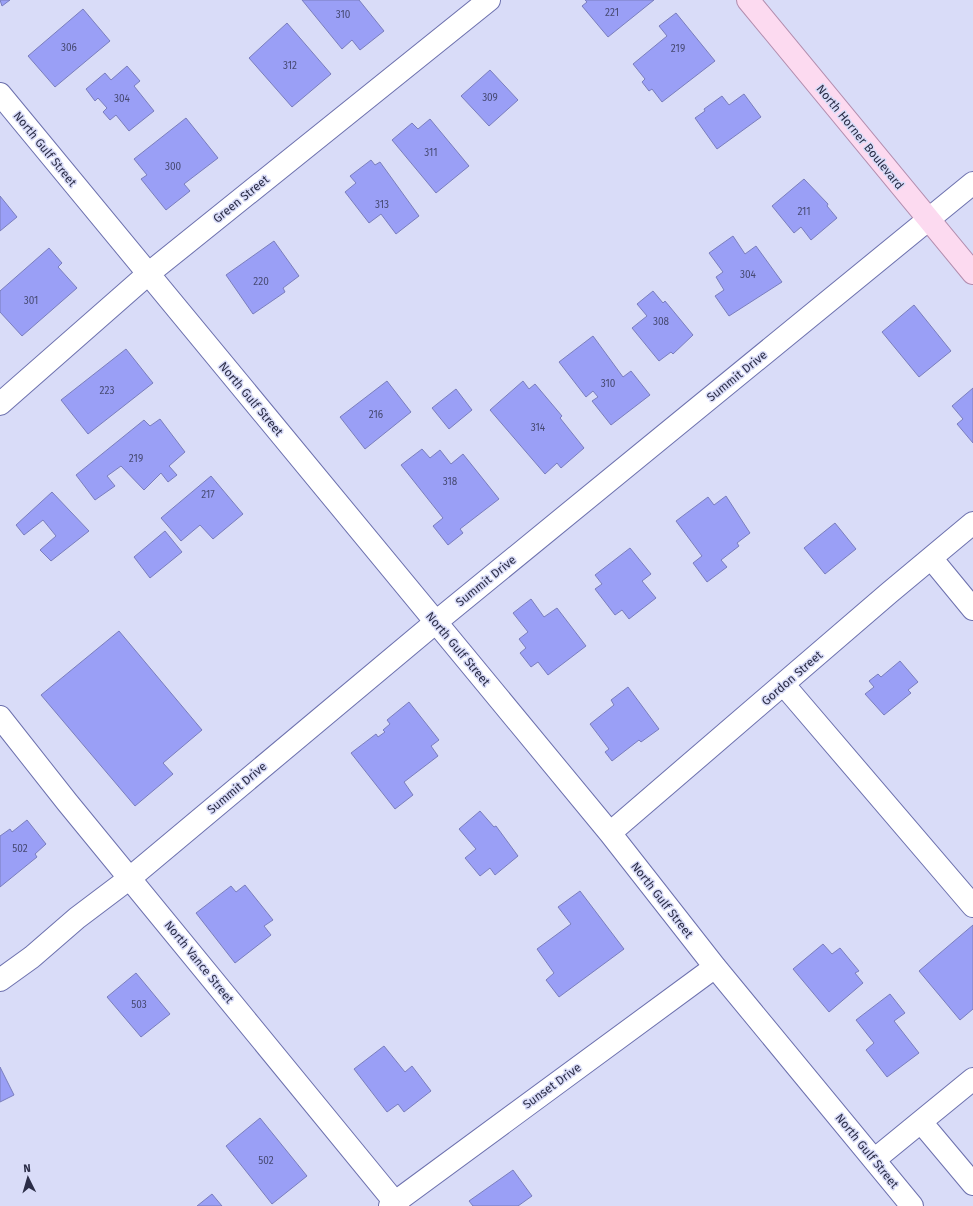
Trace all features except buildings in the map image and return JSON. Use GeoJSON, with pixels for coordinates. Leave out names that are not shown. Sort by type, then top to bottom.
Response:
{"type":"FeatureCollection","features":[{"type":"Feature","properties":{"kind":"main road","name":"North Horner Boulevard"},"geometry":{"type":"LineString","coordinates":[[748,0],[973,273]]}},
{"type":"Feature","properties":{"kind":"street","name":"Green Street"},"geometry":{"type":"LineString","coordinates":[[0,404],[148,274],[489,0]]}},
{"type":"Feature","properties":{"kind":"street","name":"North Gulf Street"},"geometry":{"type":"LineString","coordinates":[[0,94],[610,833],[715,967],[912,1206]]}},
{"type":"Feature","properties":{"kind":"street","name":"Summit Drive"},"geometry":{"type":"LineString","coordinates":[[0,980],[32,957],[77,918],[130,878],[436,622],[973,183]]}},
{"type":"Feature","properties":{"kind":"street","name":"Gordon Street"},"geometry":{"type":"LineString","coordinates":[[610,833],[973,523]]}},
{"type":"Feature","properties":{"kind":"street"},"geometry":{"type":"LineString","coordinates":[[931,558],[973,609]]}},
{"type":"Feature","properties":{"kind":"street"},"geometry":{"type":"LineString","coordinates":[[784,685],[973,906]]}},
{"type":"Feature","properties":{"kind":"street","name":"North Vance Street"},"geometry":{"type":"LineString","coordinates":[[0,717],[395,1205]]}},
{"type":"Feature","properties":{"kind":"street","name":"Sunset Drive"},"geometry":{"type":"LineString","coordinates":[[395,1205],[715,967]]}},
{"type":"Feature","properties":{"kind":"street"},"geometry":{"type":"LineString","coordinates":[[874,1160],[973,1079]]}},
{"type":"Feature","properties":{"kind":"street"},"geometry":{"type":"LineString","coordinates":[[921,1122],[973,1184]]}}]}
